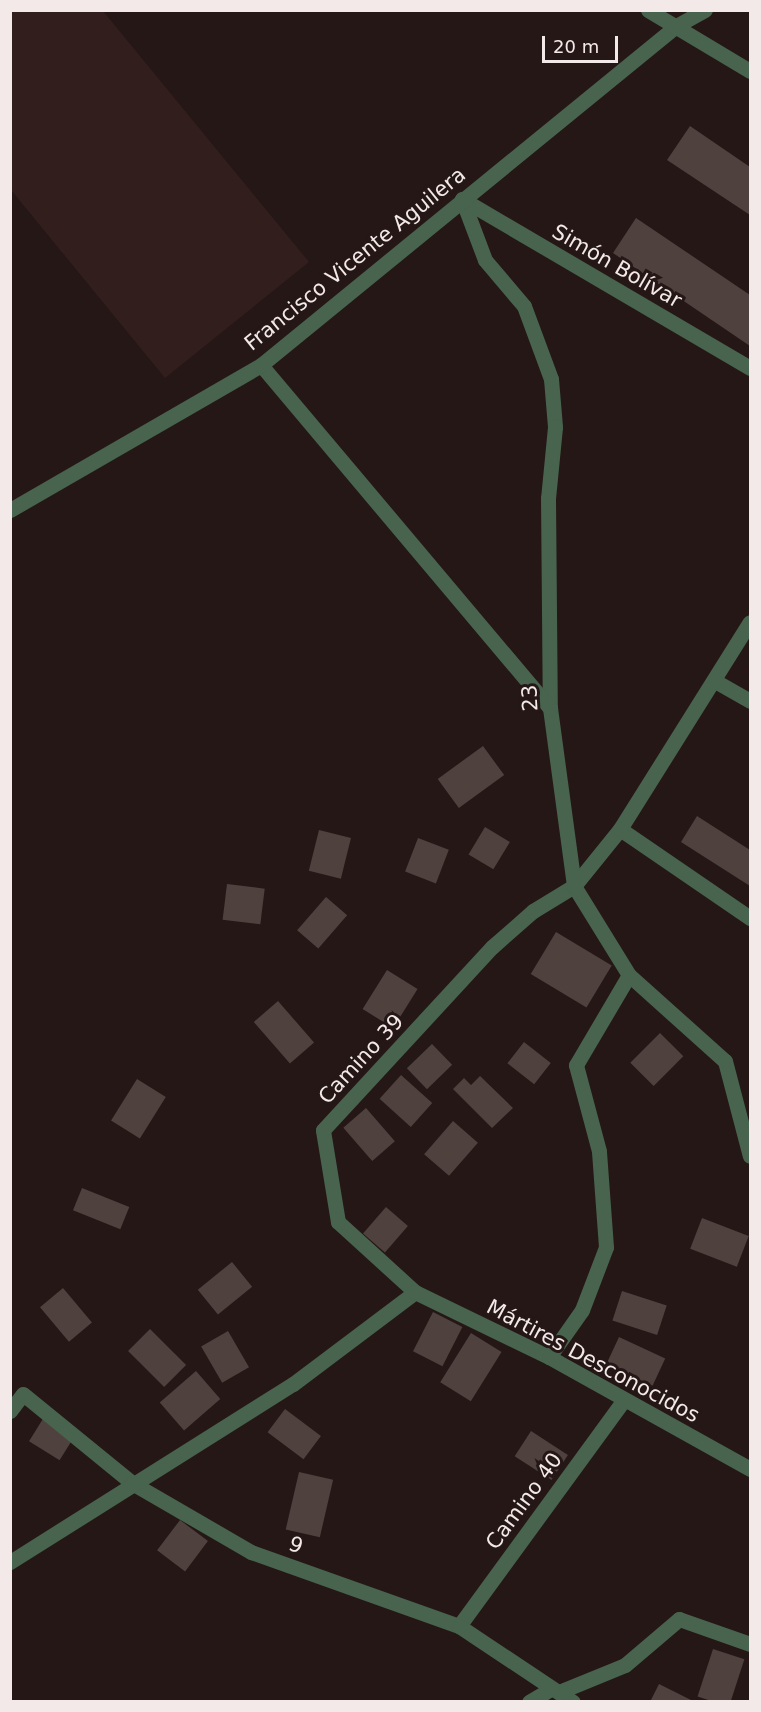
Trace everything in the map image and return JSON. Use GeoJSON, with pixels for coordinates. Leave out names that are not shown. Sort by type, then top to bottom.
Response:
{"type":"FeatureCollection","features":[{"type":"Feature","properties":{"kind":"street"},"geometry":{"type":"LineString","coordinates":[[648,10],[750,71]]}},
{"type":"Feature","properties":{"kind":"street","name":"Francisco Vicente Aguilera"},"geometry":{"type":"LineString","coordinates":[[10,510],[261,365],[676,26],[705,10]]}},
{"type":"Feature","properties":{"kind":"street","name":"Simón Bolívar"},"geometry":{"type":"LineString","coordinates":[[462,200],[750,368]]}},
{"type":"Feature","properties":{"kind":"street","name":"23"},"geometry":{"type":"LineString","coordinates":[[462,200],[485,260],[524,306],[551,379],[555,427],[548,498],[550,708],[574,886],[629,975],[725,1060],[750,1156]]}},
{"type":"Feature","properties":{"kind":"street"},"geometry":{"type":"LineString","coordinates":[[261,365],[550,708]]}},
{"type":"Feature","properties":{"kind":"street"},"geometry":{"type":"LineString","coordinates":[[574,886],[620,829],[750,622]]}},
{"type":"Feature","properties":{"kind":"street"},"geometry":{"type":"LineString","coordinates":[[715,681],[750,701]]}},
{"type":"Feature","properties":{"kind":"street"},"geometry":{"type":"LineString","coordinates":[[620,829],[750,918]]}},
{"type":"Feature","properties":{"kind":"street","name":"Camino 39"},"geometry":{"type":"LineString","coordinates":[[415,1292],[338,1222],[323,1130],[492,947],[533,911],[574,886]]}},
{"type":"Feature","properties":{"kind":"street"},"geometry":{"type":"LineString","coordinates":[[549,1357],[582,1310],[606,1247],[599,1151],[576,1065],[629,975]]}},
{"type":"Feature","properties":{"kind":"street"},"geometry":{"type":"LineString","coordinates":[[10,1562],[132,1483],[293,1384],[415,1292]]}},
{"type":"Feature","properties":{"kind":"street","name":"Mártires Desconocidos"},"geometry":{"type":"LineString","coordinates":[[415,1292],[549,1357],[750,1469]]}},
{"type":"Feature","properties":{"kind":"street","name":"9"},"geometry":{"type":"LineString","coordinates":[[10,1411],[23,1394],[132,1483],[251,1552],[459,1626],[573,1701]]}},
{"type":"Feature","properties":{"kind":"street","name":"Camino 40"},"geometry":{"type":"LineString","coordinates":[[459,1626],[624,1400]]}},
{"type":"Feature","properties":{"kind":"street"},"geometry":{"type":"LineString","coordinates":[[529,1701],[625,1665],[679,1619],[750,1644]]}},
{"type":"Feature","properties":{"kind":"shaded area"},"geometry":{"type":"Polygon","coordinates":[[[10,11],[103,11],[309,262],[165,378],[11,190],[10,11]]]}},
{"type":"Feature","properties":{"kind":"building"},"geometry":{"type":"Polygon","coordinates":[[[690,126],[750,167],[750,215],[667,160],[690,126]]]}},
{"type":"Feature","properties":{"kind":"building"},"geometry":{"type":"Polygon","coordinates":[[[636,218],[750,295],[750,346],[613,253],[636,218]]]}},
{"type":"Feature","properties":{"kind":"building"},"geometry":{"type":"Polygon","coordinates":[[[483,746],[504,775],[459,808],[438,779],[483,746]]]}},
{"type":"Feature","properties":{"kind":"building"},"geometry":{"type":"Polygon","coordinates":[[[697,816],[750,850],[750,886],[681,842],[697,816]]]}},
{"type":"Feature","properties":{"kind":"building"},"geometry":{"type":"Polygon","coordinates":[[[485,827],[510,842],[493,869],[469,854],[485,827]]]}},
{"type":"Feature","properties":{"kind":"building"},"geometry":{"type":"Polygon","coordinates":[[[319,830],[351,838],[341,879],[309,871],[319,830]]]}},
{"type":"Feature","properties":{"kind":"building"},"geometry":{"type":"Polygon","coordinates":[[[418,838],[449,850],[436,883],[405,872],[418,838]]]}},
{"type":"Feature","properties":{"kind":"building"},"geometry":{"type":"Polygon","coordinates":[[[227,884],[265,889],[260,924],[223,920],[227,884]]]}},
{"type":"Feature","properties":{"kind":"building"},"geometry":{"type":"Polygon","coordinates":[[[326,897],[347,915],[318,949],[297,930],[326,897]]]}},
{"type":"Feature","properties":{"kind":"building"},"geometry":{"type":"Polygon","coordinates":[[[556,932],[612,965],[586,1007],[531,974],[556,932]]]}},
{"type":"Feature","properties":{"kind":"building"},"geometry":{"type":"Polygon","coordinates":[[[387,970],[418,989],[393,1028],[363,1009],[387,970]]]}},
{"type":"Feature","properties":{"kind":"building"},"geometry":{"type":"Polygon","coordinates":[[[278,1001],[314,1043],[290,1064],[254,1022],[278,1001]]]}},
{"type":"Feature","properties":{"kind":"building"},"geometry":{"type":"Polygon","coordinates":[[[660,1033],[683,1056],[654,1086],[630,1063],[660,1033]]]}},
{"type":"Feature","properties":{"kind":"building"},"geometry":{"type":"Polygon","coordinates":[[[524,1042],[551,1063],[534,1084],[507,1063],[524,1042]]]}},
{"type":"Feature","properties":{"kind":"building"},"geometry":{"type":"Polygon","coordinates":[[[432,1044],[452,1065],[427,1089],[407,1068],[432,1044]]]}},
{"type":"Feature","properties":{"kind":"building"},"geometry":{"type":"Polygon","coordinates":[[[401,1075],[432,1103],[411,1127],[380,1099],[401,1075]]]}},
{"type":"Feature","properties":{"kind":"building"},"geometry":{"type":"Polygon","coordinates":[[[480,1076],[513,1108],[492,1128],[453,1089],[464,1078],[471,1085],[480,1076]]]}},
{"type":"Feature","properties":{"kind":"building"},"geometry":{"type":"Polygon","coordinates":[[[137,1079],[166,1097],[140,1139],[111,1121],[137,1079]]]}},
{"type":"Feature","properties":{"kind":"building"},"geometry":{"type":"Polygon","coordinates":[[[366,1108],[395,1141],[372,1161],[343,1128],[366,1108]]]}},
{"type":"Feature","properties":{"kind":"building"},"geometry":{"type":"Polygon","coordinates":[[[453,1121],[478,1143],[449,1176],[424,1154],[453,1121]]]}},
{"type":"Feature","properties":{"kind":"building"},"geometry":{"type":"Polygon","coordinates":[[[82,1188],[129,1207],[120,1229],[73,1210],[82,1188]]]}},
{"type":"Feature","properties":{"kind":"building"},"geometry":{"type":"Polygon","coordinates":[[[386,1207],[408,1226],[385,1252],[363,1233],[386,1207]]]}},
{"type":"Feature","properties":{"kind":"building"},"geometry":{"type":"Polygon","coordinates":[[[702,1218],[749,1236],[737,1267],[690,1249],[702,1218]]]}},
{"type":"Feature","properties":{"kind":"building"},"geometry":{"type":"Polygon","coordinates":[[[232,1262],[252,1287],[218,1315],[198,1290],[232,1262]]]}},
{"type":"Feature","properties":{"kind":"building"},"geometry":{"type":"Polygon","coordinates":[[[63,1288],[92,1322],[69,1342],[40,1307],[63,1288]]]}},
{"type":"Feature","properties":{"kind":"building"},"geometry":{"type":"Polygon","coordinates":[[[622,1291],[667,1306],[657,1335],[612,1320],[622,1291]]]}},
{"type":"Feature","properties":{"kind":"building"},"geometry":{"type":"Polygon","coordinates":[[[433,1312],[462,1327],[442,1366],[413,1351],[433,1312]]]}},
{"type":"Feature","properties":{"kind":"building"},"geometry":{"type":"Polygon","coordinates":[[[150,1329],[186,1365],[164,1387],[128,1351],[150,1329]]]}},
{"type":"Feature","properties":{"kind":"building"},"geometry":{"type":"Polygon","coordinates":[[[228,1331],[249,1367],[222,1383],[201,1346],[228,1331]]]}},
{"type":"Feature","properties":{"kind":"building"},"geometry":{"type":"Polygon","coordinates":[[[471,1333],[502,1352],[471,1401],[440,1382],[471,1333]]]}},
{"type":"Feature","properties":{"kind":"building"},"geometry":{"type":"Polygon","coordinates":[[[619,1337],[665,1359],[653,1386],[606,1364],[619,1337]]]}},
{"type":"Feature","properties":{"kind":"building"},"geometry":{"type":"Polygon","coordinates":[[[196,1371],[220,1399],[184,1430],[160,1402],[196,1371]]]}},
{"type":"Feature","properties":{"kind":"building"},"geometry":{"type":"Polygon","coordinates":[[[285,1409],[321,1436],[303,1459],[268,1432],[285,1409]]]}},
{"type":"Feature","properties":{"kind":"building"},"geometry":{"type":"Polygon","coordinates":[[[46,1414],[77,1433],[60,1460],[29,1441],[46,1414]]]}},
{"type":"Feature","properties":{"kind":"building"},"geometry":{"type":"Polygon","coordinates":[[[531,1431],[568,1455],[552,1480],[515,1456],[531,1431]]]}},
{"type":"Feature","properties":{"kind":"building"},"geometry":{"type":"Polygon","coordinates":[[[299,1472],[333,1480],[320,1537],[286,1529],[299,1472]]]}},
{"type":"Feature","properties":{"kind":"building"},"geometry":{"type":"Polygon","coordinates":[[[180,1520],[208,1541],[185,1571],[157,1550],[180,1520]]]}},
{"type":"Feature","properties":{"kind":"building"},"geometry":{"type":"Polygon","coordinates":[[[713,1649],[744,1659],[730,1702],[714,1702],[698,1697],[713,1649]]]}},
{"type":"Feature","properties":{"kind":"building"},"geometry":{"type":"Polygon","coordinates":[[[659,1684],[695,1702],[650,1702],[659,1684]]]}}]}
